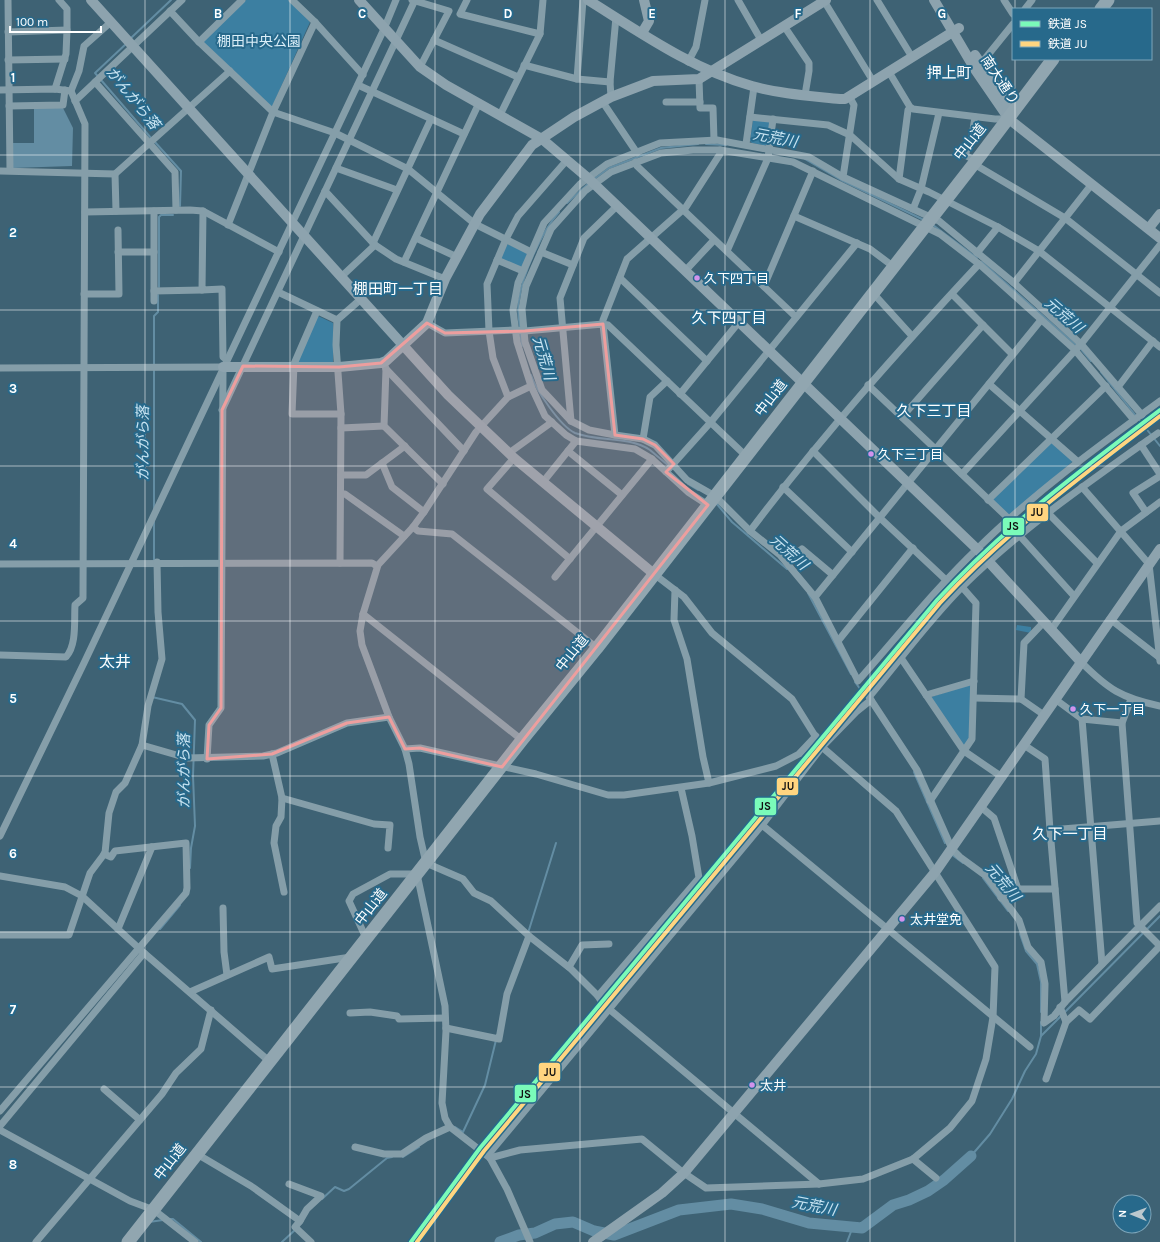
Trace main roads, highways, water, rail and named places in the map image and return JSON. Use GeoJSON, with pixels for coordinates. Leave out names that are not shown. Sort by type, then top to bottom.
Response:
{"type":"FeatureCollection","features":[{"type":"Feature","properties":{"kind":"highway"},"geometry":{"type":"LineString","coordinates":[[1094,8],[1100,0]]}},
{"type":"Feature","properties":{"kind":"highway"},"geometry":{"type":"LineString","coordinates":[[1102,8],[1108,0]]}},
{"type":"Feature","properties":{"kind":"highway","name":"中山道"},"geometry":{"type":"LineString","coordinates":[[128,1242],[522,740],[597,648],[1038,82],[1052,60]]}},
{"type":"Feature","properties":{"kind":"highway","name":"中山道"},"geometry":{"type":"LineString","coordinates":[[1038,82],[1060,60]]}},
{"type":"Feature","properties":{"kind":"waterway","name":"がんがら落"},"geometry":{"type":"LineString","coordinates":[[131,38],[171,0]]}},
{"type":"Feature","properties":{"kind":"waterway","name":"がんがら落"},"geometry":{"type":"LineString","coordinates":[[127,43],[95,73],[151,138]]}},
{"type":"Feature","properties":{"kind":"waterway","name":"がんがら落"},"geometry":{"type":"LineString","coordinates":[[154,141],[181,171],[180,206]]}},
{"type":"Feature","properties":{"kind":"waterway","name":"元荒川"},"geometry":{"type":"LineString","coordinates":[[594,179],[609,168],[661,148],[698,144]]}},
{"type":"Feature","properties":{"kind":"waterway","name":"元荒川"},"geometry":{"type":"LineString","coordinates":[[706,144],[726,145]]}},
{"type":"Feature","properties":{"kind":"waterway","name":"元荒川"},"geometry":{"type":"LineString","coordinates":[[805,159],[841,180],[924,220]]}},
{"type":"Feature","properties":{"kind":"waterway","name":"元荒川"},"geometry":{"type":"LineString","coordinates":[[567,203],[589,183]]}},
{"type":"Feature","properties":{"kind":"waterway","name":"元荒川"},"geometry":{"type":"LineString","coordinates":[[520,328],[518,303],[528,266],[546,230],[559,212]]}},
{"type":"Feature","properties":{"kind":"waterway","name":"がんがら落"},"geometry":{"type":"LineString","coordinates":[[159,287],[159,217],[161,215],[173,215]]}},
{"type":"Feature","properties":{"kind":"waterway","name":"元荒川"},"geometry":{"type":"LineString","coordinates":[[933,225],[977,258]]}},
{"type":"Feature","properties":{"kind":"waterway","name":"元荒川"},"geometry":{"type":"LineString","coordinates":[[982,262],[1076,345]]}},
{"type":"Feature","properties":{"kind":"waterway","name":"がんがら落"},"geometry":{"type":"LineString","coordinates":[[154,365],[154,316],[158,312],[158,295]]}},
{"type":"Feature","properties":{"kind":"waterway","name":"元荒川"},"geometry":{"type":"LineString","coordinates":[[520,333],[522,346]]}},
{"type":"Feature","properties":{"kind":"waterway","name":"元荒川"},"geometry":{"type":"LineString","coordinates":[[1080,348],[1091,361]]}},
{"type":"Feature","properties":{"kind":"waterway","name":"がんがら落"},"geometry":{"type":"LineString","coordinates":[[154,369],[154,509]]}},
{"type":"Feature","properties":{"kind":"waterway","name":"元荒川"},"geometry":{"type":"LineString","coordinates":[[1101,372],[1160,446]]}},
{"type":"Feature","properties":{"kind":"waterway","name":"元荒川"},"geometry":{"type":"LineString","coordinates":[[531,375],[549,407],[562,423],[575,433],[584,436],[623,441],[642,446],[650,450],[669,466]]}},
{"type":"Feature","properties":{"kind":"waterway","name":"元荒川"},"geometry":{"type":"LineString","coordinates":[[688,484],[698,490]]}},
{"type":"Feature","properties":{"kind":"waterway","name":"元荒川"},"geometry":{"type":"LineString","coordinates":[[716,503],[732,522],[787,569]]}},
{"type":"Feature","properties":{"kind":"waterway","name":"がんがら落"},"geometry":{"type":"LineString","coordinates":[[154,521],[154,561]]}},
{"type":"Feature","properties":{"kind":"waterway","name":"元荒川"},"geometry":{"type":"LineString","coordinates":[[808,593],[851,674]]}},
{"type":"Feature","properties":{"kind":"waterway","name":"元荒川"},"geometry":{"type":"LineString","coordinates":[[855,682],[866,697]]}},
{"type":"Feature","properties":{"kind":"waterway","name":"がんがら落"},"geometry":{"type":"LineString","coordinates":[[152,697],[182,704],[195,720],[193,776],[195,826],[191,848],[190,868]]}},
{"type":"Feature","properties":{"kind":"waterway","name":"元荒川"},"geometry":{"type":"LineString","coordinates":[[914,772],[945,843]]}},
{"type":"Feature","properties":{"kind":"waterway"},"geometry":{"type":"LineString","coordinates":[[528,933],[556,843]]}},
{"type":"Feature","properties":{"kind":"waterway","name":"元荒川"},"geometry":{"type":"LineString","coordinates":[[951,854],[963,863]]}},
{"type":"Feature","properties":{"kind":"waterway","name":"元荒川"},"geometry":{"type":"LineString","coordinates":[[983,878],[1008,911]]}},
{"type":"Feature","properties":{"kind":"waterway","name":"がんがら落"},"geometry":{"type":"LineString","coordinates":[[160,929],[180,905]]}},
{"type":"Feature","properties":{"kind":"waterway","name":"元荒川"},"geometry":{"type":"LineString","coordinates":[[1064,1013],[1160,916]]}},
{"type":"Feature","properties":{"kind":"waterway","name":"元荒川"},"geometry":{"type":"LineString","coordinates":[[1020,934],[1026,951],[1037,964],[1041,982],[1041,1012]]}},
{"type":"Feature","properties":{"kind":"waterway","name":"元荒川"},"geometry":{"type":"LineString","coordinates":[[1041,1036],[1061,1016]]}},
{"type":"Feature","properties":{"kind":"waterway","name":"元荒川"},"geometry":{"type":"LineString","coordinates":[[971,1156],[990,1134],[1012,1099],[1025,1071],[1036,1054],[1041,1036],[1041,1022]]}},
{"type":"Feature","properties":{"kind":"waterway"},"geometry":{"type":"LineString","coordinates":[[455,1127],[463,1132],[485,1085],[496,1040]]}},
{"type":"Feature","properties":{"kind":"waterway"},"geometry":{"type":"LineString","coordinates":[[403,1157],[419,1147]]}},
{"type":"Feature","properties":{"kind":"waterway","name":"元荒川"},"geometry":{"type":"LineString","coordinates":[[500,1242],[519,1235],[535,1233],[555,1224],[573,1222],[594,1231],[614,1235],[679,1210],[731,1204],[762,1209],[809,1223],[862,1228],[893,1205],[909,1200],[928,1191],[944,1180],[971,1156]]}},
{"type":"Feature","properties":{"kind":"waterway"},"geometry":{"type":"LineString","coordinates":[[322,1199],[335,1187],[344,1191],[349,1189],[387,1158],[392,1157]]}},
{"type":"Feature","properties":{"kind":"waterway"},"geometry":{"type":"LineString","coordinates":[[169,1219],[173,1219],[201,1242]]}},
{"type":"Feature","properties":{"kind":"waterway"},"geometry":{"type":"LineString","coordinates":[[149,1222],[163,1220]]}},
{"type":"Feature","properties":{"kind":"waterway"},"geometry":{"type":"LineString","coordinates":[[282,1242],[296,1229]]}},
{"type":"Feature","properties":{"kind":"waterway"},"geometry":{"type":"LineString","coordinates":[[847,1242],[852,1229]]}},
{"type":"Feature","properties":{"kind":"rail line","name":"JS"},"geometry":{"type":"LineString","coordinates":[[411,1242],[480,1148],[937,600],[989,548],[1044,500],[1160,410]]}},
{"type":"Feature","properties":{"kind":"rail line","name":"JU"},"geometry":{"type":"LineString","coordinates":[[417,1242],[484,1151],[940,603],[965,577],[1018,528],[1074,482],[1160,416]]}},
{"type":"Feature","properties":{"kind":"place","name":"久下四丁目"},"geometry":{"type":"Point","coordinates":[697,278]}},
{"type":"Feature","properties":{"kind":"place","name":"久下三丁目"},"geometry":{"type":"Point","coordinates":[871,454]}},
{"type":"Feature","properties":{"kind":"place","name":"久下一丁目"},"geometry":{"type":"Point","coordinates":[1073,709]}},
{"type":"Feature","properties":{"kind":"place","name":"太井堂免"},"geometry":{"type":"Point","coordinates":[902,919]}},
{"type":"Feature","properties":{"kind":"place","name":"太井"},"geometry":{"type":"Point","coordinates":[752,1085]}},
{"type":"Feature","properties":{"kind":"district","name":"押上町"},"geometry":{"type":"Point","coordinates":[949,73]}},
{"type":"Feature","properties":{"kind":"district","name":"棚田町一丁目"},"geometry":{"type":"Point","coordinates":[398,289]}},
{"type":"Feature","properties":{"kind":"district","name":"久下四丁目"},"geometry":{"type":"Point","coordinates":[729,318]}},
{"type":"Feature","properties":{"kind":"district","name":"久下三丁目"},"geometry":{"type":"Point","coordinates":[934,411]}},
{"type":"Feature","properties":{"kind":"district","name":"太井"},"geometry":{"type":"Point","coordinates":[115,661]}},
{"type":"Feature","properties":{"kind":"district","name":"久下一丁目"},"geometry":{"type":"Point","coordinates":[1070,834]}},
{"type":"Feature","properties":{"kind":"park label","name":"棚田中央公園"},"geometry":{"type":"Point","coordinates":[259,41]}}]}
